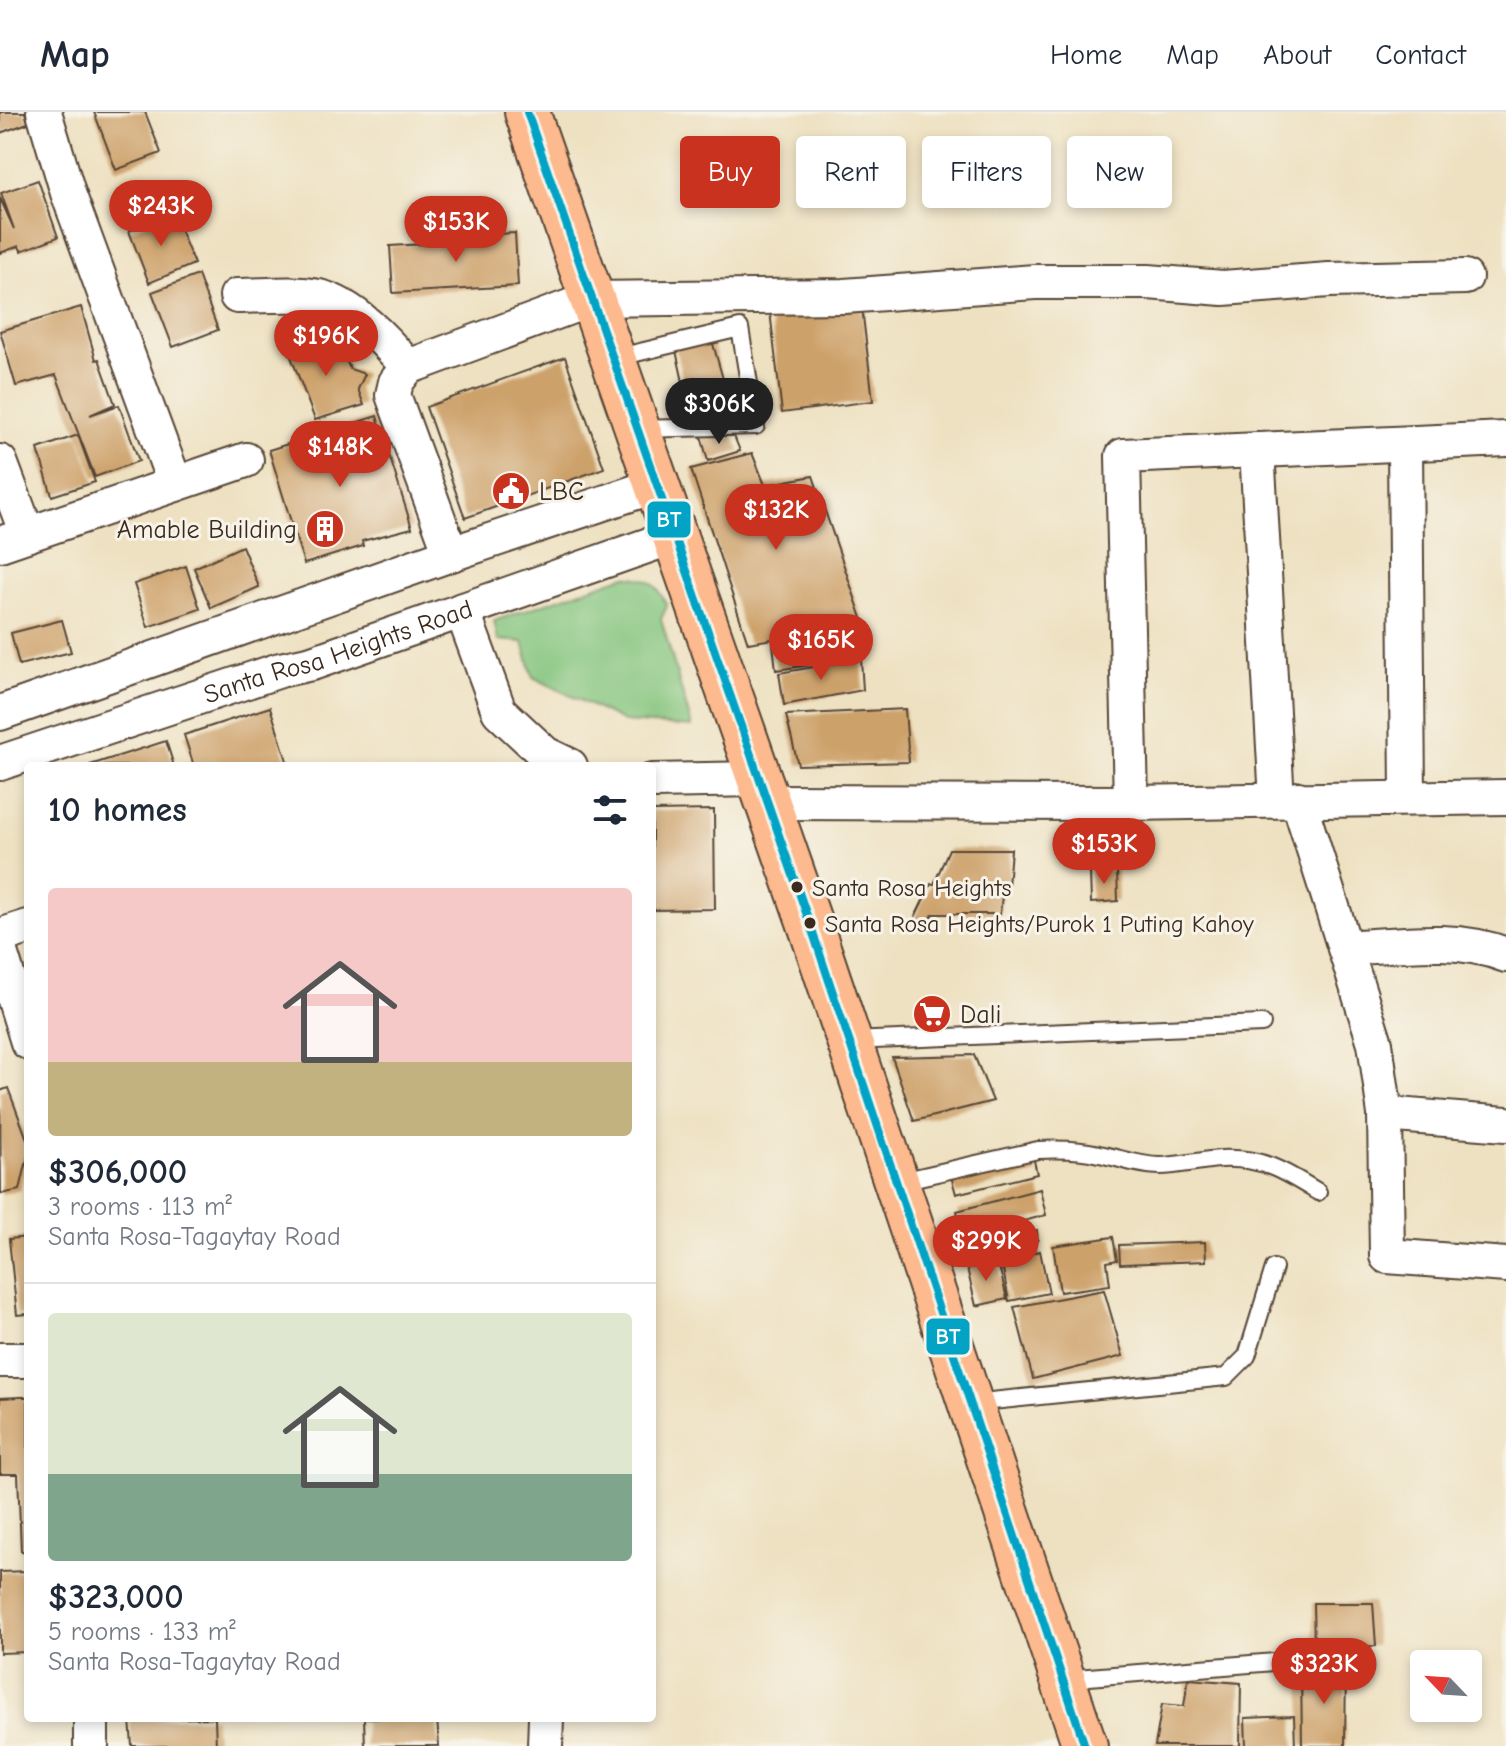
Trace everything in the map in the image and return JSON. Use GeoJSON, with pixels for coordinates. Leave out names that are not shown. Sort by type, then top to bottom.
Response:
{"type":"FeatureCollection","features":[{"type":"Feature","properties":{"kind":"main road"},"geometry":{"type":"LineString","coordinates":[[527,112],[763,790],[1085,1746]]}},
{"type":"Feature","properties":{"kind":"street"},"geometry":{"type":"LineString","coordinates":[[44,112],[68,193],[175,484]]}},
{"type":"Feature","properties":{"kind":"street"},"geometry":{"type":"LineString","coordinates":[[451,554],[393,395],[396,382],[408,367],[591,299],[844,296],[1035,282],[1148,282],[1223,288],[1329,280],[1465,277]]}},
{"type":"Feature","properties":{"kind":"street"},"geometry":{"type":"LineString","coordinates":[[237,296],[321,297],[360,318],[380,334],[408,367]]}},
{"type":"Feature","properties":{"kind":"street"},"geometry":{"type":"LineString","coordinates":[[1131,803],[1123,456],[1506,439]]}},
{"type":"Feature","properties":{"kind":"street"},"geometry":{"type":"LineString","coordinates":[[1405,444],[1408,797]]}},
{"type":"Feature","properties":{"kind":"street"},"geometry":{"type":"LineString","coordinates":[[1257,450],[1288,800],[1345,948],[1375,1043],[1385,1114],[1387,1256],[1506,1265]]}},
{"type":"Feature","properties":{"kind":"street"},"geometry":{"type":"LineString","coordinates":[[0,462],[13,539],[246,460]]}},
{"type":"Feature","properties":{"kind":"street","name":"Santa Rosa Heights Road"},"geometry":{"type":"LineString","coordinates":[[0,713],[657,485]]}},
{"type":"Feature","properties":{"kind":"street","name":"Santa Rosa Heights Road"},"geometry":{"type":"LineString","coordinates":[[0,763],[280,670],[312,663],[675,536]]}},
{"type":"Feature","properties":{"kind":"street"},"geometry":{"type":"LineString","coordinates":[[353,588],[371,641]]}},
{"type":"Feature","properties":{"kind":"street"},"geometry":{"type":"LineString","coordinates":[[462,610],[499,711],[545,754],[562,762]]}},
{"type":"Feature","properties":{"kind":"street"},"geometry":{"type":"LineString","coordinates":[[263,620],[280,670]]}},
{"type":"Feature","properties":{"kind":"street"},"geometry":{"type":"LineString","coordinates":[[656,781],[986,801],[1131,803],[1506,797]]}},
{"type":"Feature","properties":{"kind":"street"},"geometry":{"type":"LineString","coordinates":[[0,936],[24,928]]}},
{"type":"Feature","properties":{"kind":"street"},"geometry":{"type":"LineString","coordinates":[[1345,948],[1480,945],[1506,955]]}},
{"type":"Feature","properties":{"kind":"street"},"geometry":{"type":"LineString","coordinates":[[0,952],[24,1029]]}},
{"type":"Feature","properties":{"kind":"street"},"geometry":{"type":"LineString","coordinates":[[1385,1114],[1506,1124]]}},
{"type":"Feature","properties":{"kind":"street"},"geometry":{"type":"LineString","coordinates":[[0,1360],[24,1360]]}},
{"type":"Feature","properties":{"kind":"street"},"geometry":{"type":"LineString","coordinates":[[91,1722],[91,1746]]}},
{"type":"Feature","properties":{"kind":"street"},"geometry":{"type":"LineString","coordinates":[[545,1746],[546,1722]]}},
{"type":"Feature","properties":{"kind":"lane"},"geometry":{"type":"LineString","coordinates":[[611,359],[740,328],[756,426],[637,429]]}},
{"type":"Feature","properties":{"kind":"lane"},"geometry":{"type":"LineString","coordinates":[[848,1041],[1262,1024]]}},
{"type":"Feature","properties":{"kind":"lane"},"geometry":{"type":"LineString","coordinates":[[895,1182],[1038,1150],[1060,1149],[1161,1166],[1221,1159],[1255,1160],[1288,1173],[1318,1192]]}},
{"type":"Feature","properties":{"kind":"lane"},"geometry":{"type":"LineString","coordinates":[[970,1403],[1226,1377],[1247,1356],[1274,1268]]}},
{"type":"Feature","properties":{"kind":"lane"},"geometry":{"type":"LineString","coordinates":[[1063,1679],[1336,1657]]}},
{"type":"Feature","properties":{"kind":"green space"},"geometry":{"type":"Polygon","coordinates":[[[625,576],[652,583],[667,606],[661,619],[692,727],[624,722],[533,677],[523,642],[498,640],[494,621],[625,576]]]}},
{"type":"Feature","properties":{"kind":"building"},"geometry":{"type":"Polygon","coordinates":[[[0,112],[25,112],[28,123],[0,133],[0,112]]]}},
{"type":"Feature","properties":{"kind":"building"},"geometry":{"type":"Polygon","coordinates":[[[94,112],[145,112],[161,153],[116,170],[94,112]]]}},
{"type":"Feature","properties":{"kind":"building"},"geometry":{"type":"Polygon","coordinates":[[[38,180],[58,237],[21,251],[19,246],[0,253],[0,198],[14,229],[1,193],[38,180]]]}},
{"type":"Feature","properties":{"kind":"building"},"geometry":{"type":"Polygon","coordinates":[[[173,212],[194,264],[149,283],[129,231],[173,212]]]}},
{"type":"Feature","properties":{"kind":"building"},"geometry":{"type":"Polygon","coordinates":[[[515,233],[518,286],[393,293],[390,246],[442,243],[441,237],[515,233]]]}},
{"type":"Feature","properties":{"kind":"building"},"geometry":{"type":"Polygon","coordinates":[[[198,275],[218,330],[173,347],[152,292],[198,275]]]}},
{"type":"Feature","properties":{"kind":"building"},"geometry":{"type":"Polygon","coordinates":[[[861,299],[873,401],[782,413],[770,311],[861,299]]]}},
{"type":"Feature","properties":{"kind":"building"},"geometry":{"type":"Polygon","coordinates":[[[81,307],[96,360],[99,359],[115,404],[90,415],[119,405],[139,461],[95,477],[56,375],[16,386],[0,331],[81,307]]]}},
{"type":"Feature","properties":{"kind":"building"},"geometry":{"type":"Polygon","coordinates":[[[311,337],[343,353],[350,369],[365,374],[358,389],[364,405],[315,420],[287,346],[311,337]]]}},
{"type":"Feature","properties":{"kind":"building"},"geometry":{"type":"Polygon","coordinates":[[[711,337],[723,379],[685,391],[675,346],[711,337]]]}},
{"type":"Feature","properties":{"kind":"building"},"geometry":{"type":"Polygon","coordinates":[[[565,357],[604,468],[465,518],[426,407],[565,357]]]}},
{"type":"Feature","properties":{"kind":"building"},"geometry":{"type":"Polygon","coordinates":[[[377,416],[412,528],[362,541],[363,546],[304,564],[269,450],[377,416]]]}},
{"type":"Feature","properties":{"kind":"building"},"geometry":{"type":"Polygon","coordinates":[[[78,435],[95,482],[52,496],[38,449],[78,435]]]}},
{"type":"Feature","properties":{"kind":"building"},"geometry":{"type":"Polygon","coordinates":[[[701,436],[734,436],[740,451],[708,461],[701,436]]]}},
{"type":"Feature","properties":{"kind":"building"},"geometry":{"type":"Polygon","coordinates":[[[752,453],[765,485],[813,476],[864,624],[748,643],[691,469],[752,453]]]}},
{"type":"Feature","properties":{"kind":"building"},"geometry":{"type":"Polygon","coordinates":[[[242,546],[259,587],[211,608],[194,568],[242,546]]]}},
{"type":"Feature","properties":{"kind":"building"},"geometry":{"type":"Polygon","coordinates":[[[186,566],[200,609],[148,627],[134,584],[186,566]]]}},
{"type":"Feature","properties":{"kind":"building"},"geometry":{"type":"Polygon","coordinates":[[[62,620],[71,652],[19,665],[11,633],[62,620]]]}},
{"type":"Feature","properties":{"kind":"building"},"geometry":{"type":"Polygon","coordinates":[[[859,631],[863,657],[776,670],[773,644],[859,631]]]}},
{"type":"Feature","properties":{"kind":"building"},"geometry":{"type":"Polygon","coordinates":[[[861,659],[863,690],[784,705],[779,673],[861,659]]]}},
{"type":"Feature","properties":{"kind":"building"},"geometry":{"type":"Polygon","coordinates":[[[270,707],[287,762],[193,762],[184,735],[270,707]]]}},
{"type":"Feature","properties":{"kind":"building"},"geometry":{"type":"Polygon","coordinates":[[[905,709],[909,762],[798,765],[786,715],[905,709]]]}},
{"type":"Feature","properties":{"kind":"building"},"geometry":{"type":"Polygon","coordinates":[[[166,741],[173,762],[100,762],[166,741]]]}},
{"type":"Feature","properties":{"kind":"building"},"geometry":{"type":"Polygon","coordinates":[[[714,810],[715,909],[656,910],[656,811],[714,810]]]}},
{"type":"Feature","properties":{"kind":"building"},"geometry":{"type":"Polygon","coordinates":[[[949,849],[1011,849],[1008,887],[1003,887],[1000,914],[933,914],[929,923],[914,919],[949,849]]]}},
{"type":"Feature","properties":{"kind":"building"},"geometry":{"type":"Polygon","coordinates":[[[1117,870],[1118,901],[1091,903],[1090,871],[1117,870]]]}},
{"type":"Feature","properties":{"kind":"building"},"geometry":{"type":"Polygon","coordinates":[[[974,1055],[993,1101],[914,1121],[892,1057],[974,1055]]]}},
{"type":"Feature","properties":{"kind":"building"},"geometry":{"type":"Polygon","coordinates":[[[8,1088],[24,1131],[24,1173],[20,1190],[1,1194],[0,1091],[8,1088]]]}},
{"type":"Feature","properties":{"kind":"building"},"geometry":{"type":"Polygon","coordinates":[[[1033,1156],[1037,1174],[956,1194],[951,1176],[1033,1156]]]}},
{"type":"Feature","properties":{"kind":"building"},"geometry":{"type":"Polygon","coordinates":[[[1040,1189],[1046,1215],[964,1237],[957,1211],[1040,1189]]]}},
{"type":"Feature","properties":{"kind":"building"},"geometry":{"type":"Polygon","coordinates":[[[1037,1230],[1038,1241],[1024,1244],[1022,1233],[1037,1230]]]}},
{"type":"Feature","properties":{"kind":"building"},"geometry":{"type":"Polygon","coordinates":[[[24,1237],[24,1314],[17,1315],[9,1239],[24,1237]]]}},
{"type":"Feature","properties":{"kind":"building"},"geometry":{"type":"Polygon","coordinates":[[[1113,1237],[1117,1260],[1107,1262],[1110,1285],[1060,1292],[1053,1246],[1113,1237]]]}},
{"type":"Feature","properties":{"kind":"building"},"geometry":{"type":"Polygon","coordinates":[[[1205,1242],[1206,1261],[1120,1264],[1119,1245],[1205,1242]]]}},
{"type":"Feature","properties":{"kind":"building"},"geometry":{"type":"Polygon","coordinates":[[[1040,1251],[1049,1293],[1009,1301],[1001,1259],[1040,1251]]]}},
{"type":"Feature","properties":{"kind":"building"},"geometry":{"type":"Polygon","coordinates":[[[978,1261],[980,1266],[998,1262],[1007,1299],[976,1306],[966,1264],[978,1261]]]}},
{"type":"Feature","properties":{"kind":"building"},"geometry":{"type":"Polygon","coordinates":[[[1104,1290],[1123,1356],[1033,1379],[1014,1307],[1104,1290]]]}},
{"type":"Feature","properties":{"kind":"building"},"geometry":{"type":"Polygon","coordinates":[[[24,1397],[24,1551],[21,1551],[18,1474],[0,1474],[0,1398],[24,1397]]]}},
{"type":"Feature","properties":{"kind":"building"},"geometry":{"type":"Polygon","coordinates":[[[24,1571],[24,1652],[0,1653],[0,1572],[24,1571]]]}},
{"type":"Feature","properties":{"kind":"building"},"geometry":{"type":"Polygon","coordinates":[[[1313,1603],[1373,1603],[1376,1646],[1314,1649],[1313,1603]]]}},
{"type":"Feature","properties":{"kind":"building"},"geometry":{"type":"Polygon","coordinates":[[[1346,1665],[1345,1746],[1302,1746],[1301,1667],[1346,1665]]]}},
{"type":"Feature","properties":{"kind":"building"},"geometry":{"type":"Polygon","coordinates":[[[1188,1679],[1241,1683],[1240,1746],[1155,1746],[1162,1704],[1184,1706],[1188,1679]]]}},
{"type":"Feature","properties":{"kind":"building"},"geometry":{"type":"Polygon","coordinates":[[[1294,1716],[1295,1746],[1246,1746],[1245,1718],[1294,1716]]]}},
{"type":"Feature","properties":{"kind":"building"},"geometry":{"type":"Polygon","coordinates":[[[130,1722],[215,1722],[216,1746],[132,1746],[130,1722]]]}},
{"type":"Feature","properties":{"kind":"building"},"geometry":{"type":"Polygon","coordinates":[[[364,1722],[437,1722],[439,1746],[365,1746],[364,1722]]]}},
{"type":"Feature","properties":{"kind":"transit line","name":"BT"},"geometry":{"type":"LineString","coordinates":[[527,112],[811,927],[1085,1746]]}},
{"type":"Feature","properties":{"kind":"place","name":"LBC"},"geometry":{"type":"Point","coordinates":[511,491]}},
{"type":"Feature","properties":{"kind":"place","name":"Amable Building"},"geometry":{"type":"Point","coordinates":[325,529]}},
{"type":"Feature","properties":{"kind":"place","name":"Santa Rosa Heights"},"geometry":{"type":"Point","coordinates":[797,887]}},
{"type":"Feature","properties":{"kind":"place","name":"Santa Rosa Heights/Purok 1 Puting Kahoy"},"geometry":{"type":"Point","coordinates":[810,923]}},
{"type":"Feature","properties":{"kind":"place","name":"Dali"},"geometry":{"type":"Point","coordinates":[932,1014]}}]}
